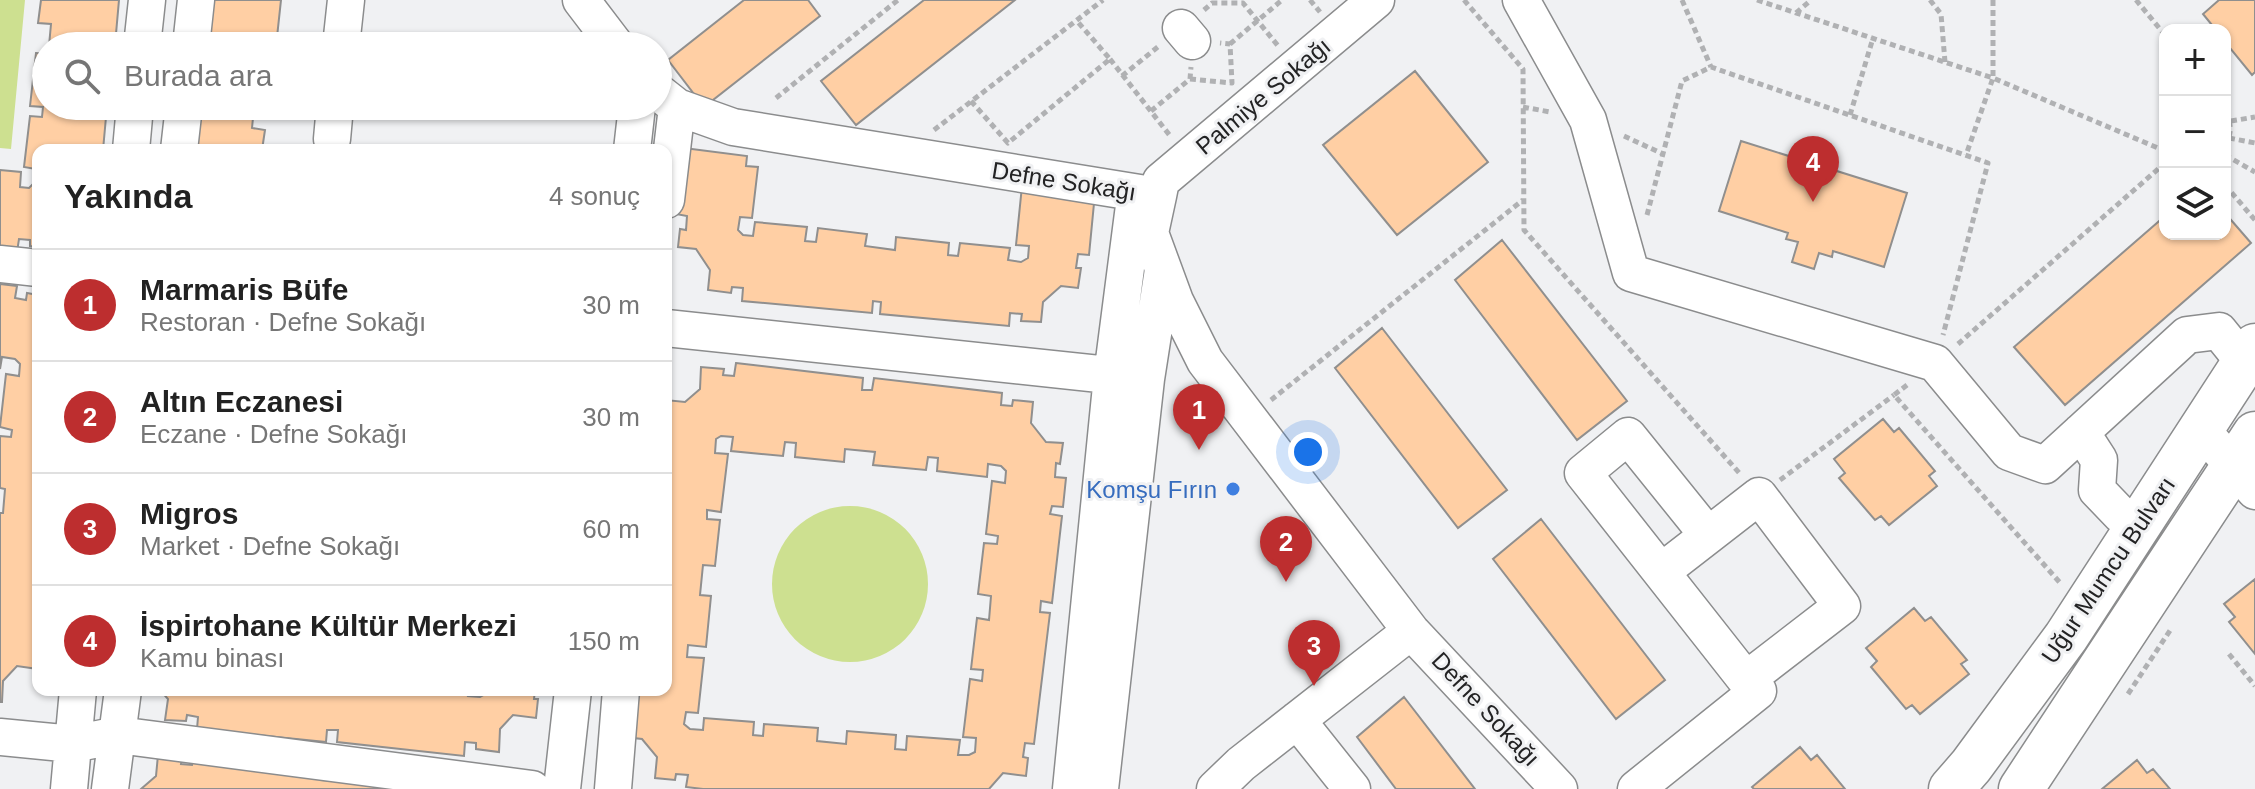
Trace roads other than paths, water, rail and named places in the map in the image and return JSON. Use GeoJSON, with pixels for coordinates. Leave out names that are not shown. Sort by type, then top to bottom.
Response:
{"type":"FeatureCollection","features":[{"type":"Feature","properties":{"kind":"main road","name":"Uğur Mumcu Bulvarı"},"geometry":{"type":"LineString","coordinates":[[1951,789],[1971,766],[2084,609],[2250,354]]}},
{"type":"Feature","properties":{"kind":"main road","name":"Uğur Mumcu Bulvarı"},"geometry":{"type":"LineString","coordinates":[[2021,789],[2248,464]]}},
{"type":"Feature","properties":{"kind":"street"},"geometry":{"type":"LineString","coordinates":[[144,32],[147,0]]}},
{"type":"Feature","properties":{"kind":"street"},"geometry":{"type":"LineString","coordinates":[[193,32],[196,0]]}},
{"type":"Feature","properties":{"kind":"street"},"geometry":{"type":"LineString","coordinates":[[343,32],[346,0]]}},
{"type":"Feature","properties":{"kind":"street"},"geometry":{"type":"LineString","coordinates":[[581,0],[605,32]]}},
{"type":"Feature","properties":{"kind":"street","name":"Palmiye Sokağı"},"geometry":{"type":"LineString","coordinates":[[1146,194],[1376,0]]}},
{"type":"Feature","properties":{"kind":"street"},"geometry":{"type":"LineString","coordinates":[[1521,0],[1588,120],[1631,273],[1935,363],[2009,452],[2045,465],[2187,335],[2219,331],[2250,354]]}},
{"type":"Feature","properties":{"kind":"street"},"geometry":{"type":"LineString","coordinates":[[1538,0],[1547,0]]}},
{"type":"Feature","properties":{"kind":"street","name":"Defne Sokağı"},"geometry":{"type":"LineString","coordinates":[[672,101],[733,127],[1146,194],[1150,233],[1175,301],[1205,361],[1411,631],[1434,652],[1559,789]]}},
{"type":"Feature","properties":{"kind":"street"},"geometry":{"type":"LineString","coordinates":[[132,144],[134,120]]}},
{"type":"Feature","properties":{"kind":"street"},"geometry":{"type":"LineString","coordinates":[[180,144],[182,120]]}},
{"type":"Feature","properties":{"kind":"street"},"geometry":{"type":"LineString","coordinates":[[633,144],[635,120]]}},
{"type":"Feature","properties":{"kind":"street"},"geometry":{"type":"LineString","coordinates":[[667,144],[668,120]]}},
{"type":"Feature","properties":{"kind":"street"},"geometry":{"type":"LineString","coordinates":[[1100,789],[1129,377],[1146,194]]}},
{"type":"Feature","properties":{"kind":"street"},"geometry":{"type":"LineString","coordinates":[[0,264],[32,267]]}},
{"type":"Feature","properties":{"kind":"street"},"geometry":{"type":"LineString","coordinates":[[1071,789],[1129,377],[1163,269]]}},
{"type":"Feature","properties":{"kind":"street"},"geometry":{"type":"LineString","coordinates":[[672,329],[1129,377]]}},
{"type":"Feature","properties":{"kind":"street"},"geometry":{"type":"LineString","coordinates":[[2201,429],[2248,464]]}},
{"type":"Feature","properties":{"kind":"street"},"geometry":{"type":"LineString","coordinates":[[2081,432],[2099,460],[2097,490],[2121,515]]}},
{"type":"Feature","properties":{"kind":"street"},"geometry":{"type":"LineString","coordinates":[[1636,789],[1758,691],[1746,680],[1583,473],[1628,436],[1707,534]]}},
{"type":"Feature","properties":{"kind":"street"},"geometry":{"type":"LineString","coordinates":[[1661,572],[1759,496],[1842,606],[1746,680]]}},
{"type":"Feature","properties":{"kind":"street","name":"Defne Sokağı"},"geometry":{"type":"LineString","coordinates":[[1215,789],[1241,764],[1411,631]]}},
{"type":"Feature","properties":{"kind":"street"},"geometry":{"type":"LineString","coordinates":[[69,789],[77,696]]}},
{"type":"Feature","properties":{"kind":"street"},"geometry":{"type":"LineString","coordinates":[[110,789],[122,696]]}},
{"type":"Feature","properties":{"kind":"street"},"geometry":{"type":"LineString","coordinates":[[562,789],[572,696]]}},
{"type":"Feature","properties":{"kind":"street"},"geometry":{"type":"LineString","coordinates":[[613,789],[621,696]]}},
{"type":"Feature","properties":{"kind":"street"},"geometry":{"type":"LineString","coordinates":[[1297,720],[1352,789]]}},
{"type":"Feature","properties":{"kind":"street"},"geometry":{"type":"LineString","coordinates":[[0,737],[73,744],[118,735],[532,789]]}},
{"type":"Feature","properties":{"kind":"place","name":"İspirtohane Kültür Merkezi"},"geometry":{"type":"Point","coordinates":[1813,202]}},
{"type":"Feature","properties":{"kind":"place","name":"Marmaris Büfe"},"geometry":{"type":"Point","coordinates":[1199,450]}},
{"type":"Feature","properties":{"kind":"place","name":"Komşu Fırın"},"geometry":{"type":"Point","coordinates":[1233,489]}},
{"type":"Feature","properties":{"kind":"place","name":"Altın Eczanesi"},"geometry":{"type":"Point","coordinates":[1286,582]}},
{"type":"Feature","properties":{"kind":"place","name":"Migros"},"geometry":{"type":"Point","coordinates":[1314,686]}}]}
